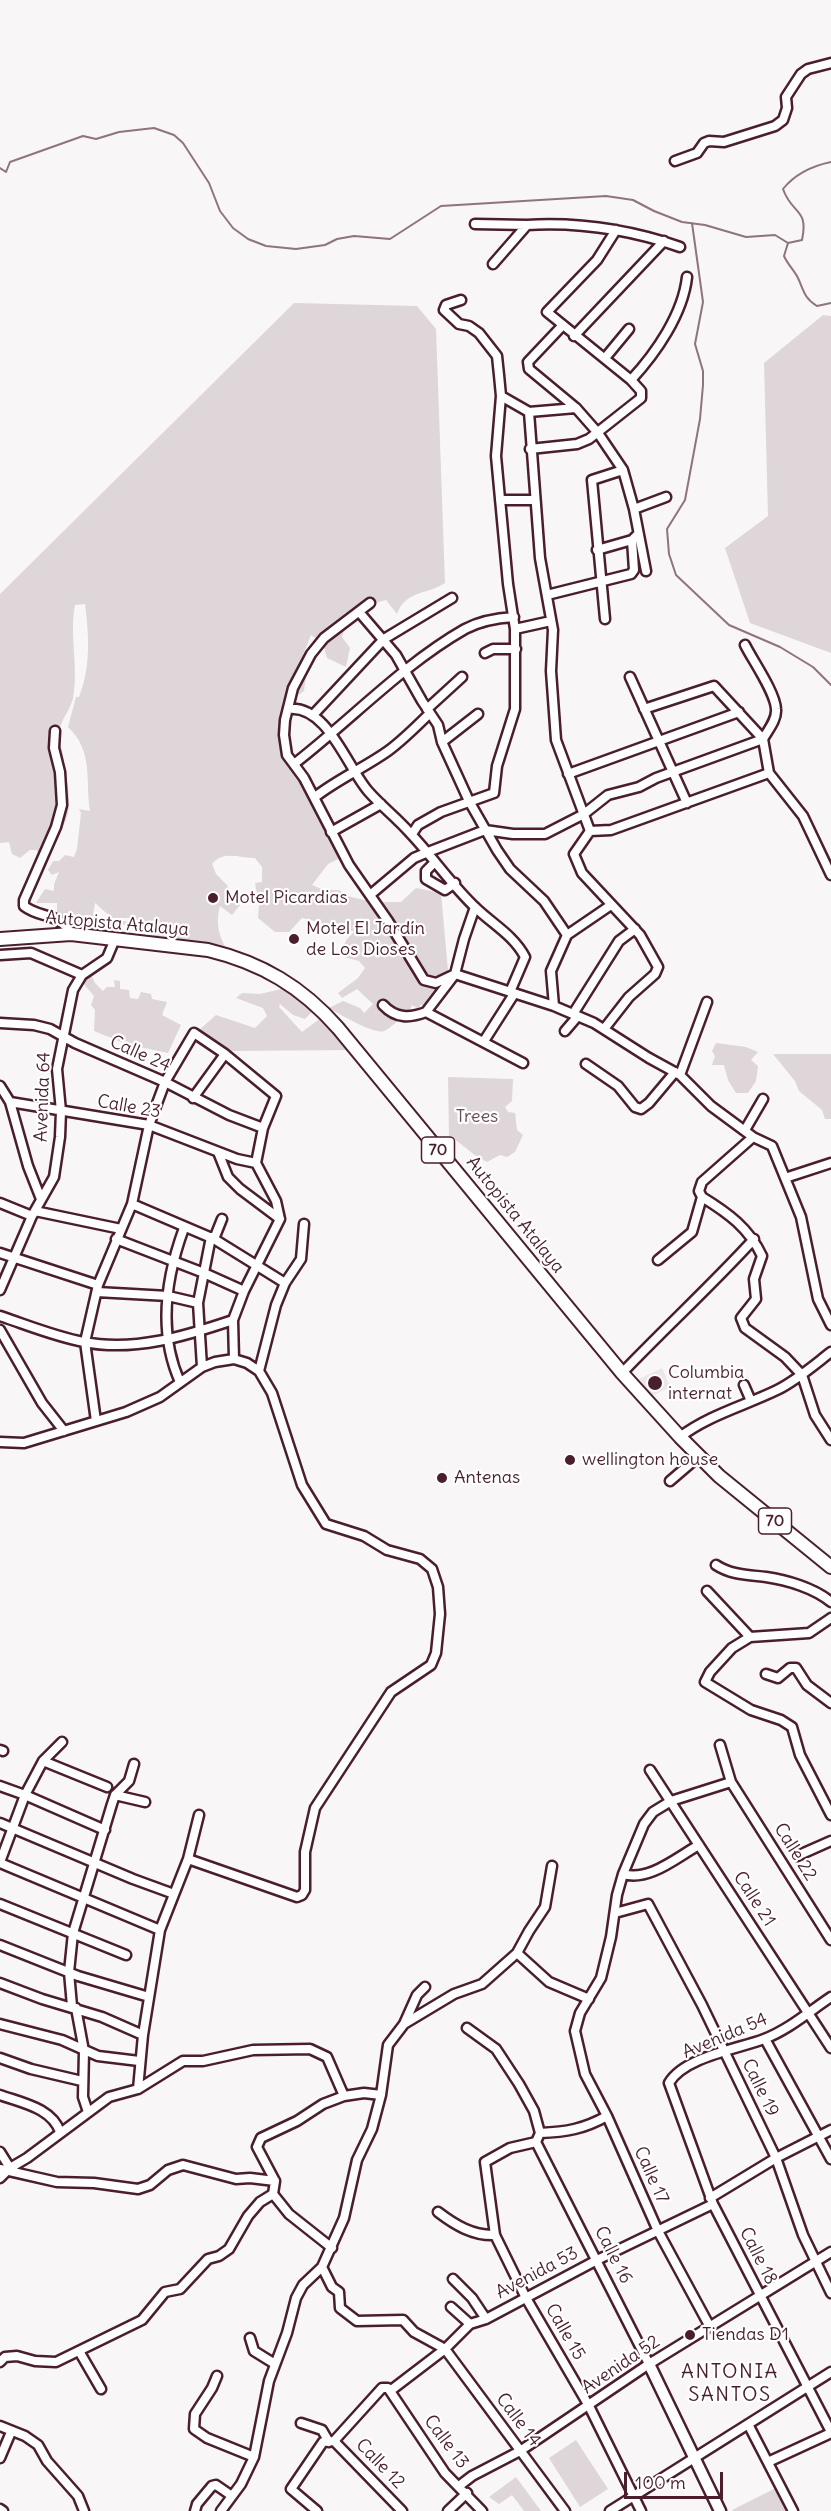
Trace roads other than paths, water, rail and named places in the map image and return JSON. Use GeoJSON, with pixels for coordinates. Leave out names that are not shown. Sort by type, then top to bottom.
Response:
{"type":"FeatureCollection","features":[{"type":"Feature","properties":{"kind":"main road","name":"Autopista Atalaya"},"geometry":{"type":"LineString","coordinates":[[0,939],[71,934],[208,950],[264,969],[300,991],[338,1028],[622,1373],[698,1457],[831,1567]]}},
{"type":"Feature","properties":{"kind":"street"},"geometry":{"type":"LineString","coordinates":[[675,161],[697,153],[704,143],[709,141],[724,142],[775,126],[783,120],[787,108],[786,97],[801,74],[808,69],[831,63]]}},
{"type":"Feature","properties":{"kind":"street"},"geometry":{"type":"LineString","coordinates":[[475,224],[558,223],[616,230],[680,247]]}},
{"type":"Feature","properties":{"kind":"street"},"geometry":{"type":"LineString","coordinates":[[493,264],[527,225]]}},
{"type":"Feature","properties":{"kind":"street"},"geometry":{"type":"LineString","coordinates":[[530,449],[577,444],[598,433],[641,398],[641,391],[631,380],[547,312],[597,260],[616,230]]}},
{"type":"Feature","properties":{"kind":"street"},"geometry":{"type":"LineString","coordinates":[[574,336],[664,241]]}},
{"type":"Feature","properties":{"kind":"street"},"geometry":{"type":"LineString","coordinates":[[631,380],[658,349],[681,304],[687,277]]}},
{"type":"Feature","properties":{"kind":"street"},"geometry":{"type":"LineString","coordinates":[[412,834],[418,825],[469,801],[494,793],[496,766],[515,709],[515,629],[508,584],[496,456],[501,396],[497,356],[479,333],[469,326],[459,324],[444,310],[446,305],[460,300]]}},
{"type":"Feature","properties":{"kind":"street"},"geometry":{"type":"LineString","coordinates":[[547,595],[600,583],[631,574],[634,570],[634,509],[622,470],[598,433],[576,408],[529,369],[528,362],[563,325]]}},
{"type":"Feature","properties":{"kind":"street"},"geometry":{"type":"LineString","coordinates":[[605,358],[629,329]]}},
{"type":"Feature","properties":{"kind":"street"},"geometry":{"type":"LineString","coordinates":[[501,396],[529,412],[576,408]]}},
{"type":"Feature","properties":{"kind":"street"},"geometry":{"type":"LineString","coordinates":[[529,412],[534,500],[553,630],[550,671],[556,740],[590,831]]}},
{"type":"Feature","properties":{"kind":"street"},"geometry":{"type":"LineString","coordinates":[[605,619],[592,480],[622,470]]}},
{"type":"Feature","properties":{"kind":"street"},"geometry":{"type":"LineString","coordinates":[[634,509],[666,497]]}},
{"type":"Feature","properties":{"kind":"street"},"geometry":{"type":"LineString","coordinates":[[500,500],[534,500]]}},
{"type":"Feature","properties":{"kind":"street"},"geometry":{"type":"LineString","coordinates":[[597,550],[635,537]]}},
{"type":"Feature","properties":{"kind":"street"},"geometry":{"type":"LineString","coordinates":[[635,537],[646,571]]}},
{"type":"Feature","properties":{"kind":"street"},"geometry":{"type":"LineString","coordinates":[[313,715],[384,639],[452,598]]}},
{"type":"Feature","properties":{"kind":"street"},"geometry":{"type":"LineString","coordinates":[[370,603],[360,613],[324,638],[311,654],[293,688],[284,735],[287,755],[315,797],[349,865],[424,980],[436,983],[455,974],[554,1006],[604,1029],[678,1074],[711,1106],[753,1137],[772,1146],[801,1217],[818,1299],[831,1325]]}},
{"type":"Feature","properties":{"kind":"street"},"geometry":{"type":"LineString","coordinates":[[360,613],[384,639],[438,724],[442,742],[469,801],[510,869],[544,901],[567,935]]}},
{"type":"Feature","properties":{"kind":"street"},"geometry":{"type":"LineString","coordinates":[[294,764],[332,735],[405,671],[465,629],[490,620],[514,617]]}},
{"type":"Feature","properties":{"kind":"street"},"geometry":{"type":"LineString","coordinates":[[515,629],[551,621]]}},
{"type":"Feature","properties":{"kind":"street"},"geometry":{"type":"LineString","coordinates":[[370,895],[414,858],[428,852],[485,830],[513,834],[545,834],[584,814],[608,795],[639,788],[656,778],[763,739],[774,721],[776,709],[773,698],[745,645]]}},
{"type":"Feature","properties":{"kind":"street"},"geometry":{"type":"LineString","coordinates":[[485,653],[493,649],[516,649]]}},
{"type":"Feature","properties":{"kind":"street"},"geometry":{"type":"LineString","coordinates":[[315,797],[401,741],[462,677]]}},
{"type":"Feature","properties":{"kind":"street"},"geometry":{"type":"LineString","coordinates":[[630,677],[687,803]]}},
{"type":"Feature","properties":{"kind":"street"},"geometry":{"type":"LineString","coordinates":[[644,709],[714,687],[763,739],[769,773],[803,816],[831,875]]}},
{"type":"Feature","properties":{"kind":"street"},"geometry":{"type":"LineString","coordinates":[[288,710],[297,708],[313,715],[332,735],[367,790],[412,834],[475,908],[518,944],[525,957],[512,993],[484,1041]]}},
{"type":"Feature","properties":{"kind":"street"},"geometry":{"type":"LineString","coordinates":[[568,774],[739,712]]}},
{"type":"Feature","properties":{"kind":"street"},"geometry":{"type":"LineString","coordinates":[[442,742],[478,714]]}},
{"type":"Feature","properties":{"kind":"street"},"geometry":{"type":"LineString","coordinates":[[55,731],[54,748],[60,772],[62,805],[56,827],[24,900],[24,906],[55,918],[66,925],[71,934]]}},
{"type":"Feature","properties":{"kind":"street"},"geometry":{"type":"LineString","coordinates":[[590,831],[611,830],[769,773]]}},
{"type":"Feature","properties":{"kind":"street"},"geometry":{"type":"LineString","coordinates":[[331,832],[381,804]]}},
{"type":"Feature","properties":{"kind":"street"},"geometry":{"type":"LineString","coordinates":[[590,831],[573,854],[582,873],[634,929],[649,948],[658,967],[655,974],[629,997],[604,1029]]}},
{"type":"Feature","properties":{"kind":"street"},"geometry":{"type":"LineString","coordinates":[[435,862],[426,871],[426,879],[445,890],[455,883]]}},
{"type":"Feature","properties":{"kind":"street"},"geometry":{"type":"LineString","coordinates":[[554,1006],[551,971],[567,935],[611,905]]}},
{"type":"Feature","properties":{"kind":"street"},"geometry":{"type":"LineString","coordinates":[[384,1005],[391,1014],[405,1017],[426,1012],[455,974],[475,908]]}},
{"type":"Feature","properties":{"kind":"street"},"geometry":{"type":"LineString","coordinates":[[565,1031],[619,941],[634,929]]}},
{"type":"Feature","properties":{"kind":"street"},"geometry":{"type":"LineString","coordinates":[[0,955],[31,953],[82,975],[107,958],[115,939]]}},
{"type":"Feature","properties":{"kind":"street","name":"Avenida 64"},"geometry":{"type":"LineString","coordinates":[[0,1290],[41,1199],[54,1177],[61,1111],[57,1069],[73,990],[82,975]]}},
{"type":"Feature","properties":{"kind":"street"},"geometry":{"type":"LineString","coordinates":[[586,1064],[618,1086],[635,1107],[641,1109],[678,1074],[707,1002]]}},
{"type":"Feature","properties":{"kind":"street"},"geometry":{"type":"LineString","coordinates":[[426,1012],[523,1063]]}},
{"type":"Feature","properties":{"kind":"street","name":"Calle 24"},"geometry":{"type":"LineString","coordinates":[[0,1023],[34,1025],[50,1029],[62,1037],[165,1082],[229,1115],[264,1128]]}},
{"type":"Feature","properties":{"kind":"street"},"geometry":{"type":"LineString","coordinates":[[96,1421],[85,1342],[97,1289],[132,1204],[149,1125],[165,1082],[194,1033],[225,1054],[276,1096],[264,1128],[256,1163],[276,1201],[280,1219],[244,1291],[233,1320],[234,1359]]}},
{"type":"Feature","properties":{"kind":"street"},"geometry":{"type":"LineString","coordinates":[[193,1098],[225,1054]]}},
{"type":"Feature","properties":{"kind":"street"},"geometry":{"type":"LineString","coordinates":[[0,1086],[10,1102],[28,1166],[41,1199]]}},
{"type":"Feature","properties":{"kind":"street"},"geometry":{"type":"LineString","coordinates":[[745,1130],[764,1099]]}},
{"type":"Feature","properties":{"kind":"street","name":"Calle 23"},"geometry":{"type":"LineString","coordinates":[[10,1102],[149,1125],[218,1152],[256,1163]]}},
{"type":"Feature","properties":{"kind":"street"},"geometry":{"type":"LineString","coordinates":[[753,1137],[702,1182],[699,1191],[702,1197],[720,1208],[754,1239],[762,1256],[754,1279],[756,1299],[741,1318],[741,1323],[784,1357],[802,1375],[815,1415],[831,1440]]}},
{"type":"Feature","properties":{"kind":"street"},"geometry":{"type":"LineString","coordinates":[[218,1152],[228,1177],[246,1194],[280,1219]]}},
{"type":"Feature","properties":{"kind":"street"},"geometry":{"type":"LineString","coordinates":[[785,1178],[831,1163]]}},
{"type":"Feature","properties":{"kind":"street"},"geometry":{"type":"LineString","coordinates":[[658,1260],[692,1232],[702,1197]]}},
{"type":"Feature","properties":{"kind":"street"},"geometry":{"type":"LineString","coordinates":[[0,1203],[34,1214],[121,1229]]}},
{"type":"Feature","properties":{"kind":"street"},"geometry":{"type":"LineString","coordinates":[[132,1204],[184,1228],[213,1238],[285,1283]]}},
{"type":"Feature","properties":{"kind":"street"},"geometry":{"type":"LineString","coordinates":[[202,1367],[198,1303],[213,1238],[222,1219]]}},
{"type":"Feature","properties":{"kind":"street"},"geometry":{"type":"LineString","coordinates":[[259,1371],[276,1305],[285,1283],[301,1259],[304,1224]]}},
{"type":"Feature","properties":{"kind":"street"},"geometry":{"type":"LineString","coordinates":[[180,1382],[172,1364],[168,1340],[168,1296],[172,1261],[184,1228]]}},
{"type":"Feature","properties":{"kind":"street"},"geometry":{"type":"LineString","coordinates":[[116,1239],[244,1291]]}},
{"type":"Feature","properties":{"kind":"street"},"geometry":{"type":"LineString","coordinates":[[622,1373],[703,1294],[754,1239]]}},
{"type":"Feature","properties":{"kind":"street"},"geometry":{"type":"LineString","coordinates":[[0,1253],[97,1289],[168,1296],[198,1303]]}},
{"type":"Feature","properties":{"kind":"street"},"geometry":{"type":"LineString","coordinates":[[0,1316],[85,1342],[116,1344],[168,1340],[233,1320]]}},
{"type":"Feature","properties":{"kind":"street"},"geometry":{"type":"LineString","coordinates":[[0,1330],[42,1402],[64,1431]]}},
{"type":"Feature","properties":{"kind":"street"},"geometry":{"type":"LineString","coordinates":[[680,1437],[699,1423],[778,1390],[831,1352]]}},
{"type":"Feature","properties":{"kind":"street"},"geometry":{"type":"LineString","coordinates":[[0,1442],[24,1443],[126,1412],[160,1397],[202,1367],[234,1359],[247,1363],[259,1371],[272,1394],[302,1485],[326,1524],[364,1536],[387,1550],[420,1559],[432,1569],[438,1587],[440,1614],[436,1653],[431,1665],[391,1692],[315,1808],[305,1852],[305,1890],[302,1895],[297,1897],[188,1859]]}},
{"type":"Feature","properties":{"kind":"street"},"geometry":{"type":"LineString","coordinates":[[744,1385],[751,1401]]}},
{"type":"Feature","properties":{"kind":"street"},"geometry":{"type":"LineString","coordinates":[[670,1481],[698,1457]]}},
{"type":"Feature","properties":{"kind":"street"},"geometry":{"type":"LineString","coordinates":[[716,1565],[737,1574],[786,1581],[825,1597],[831,1602]]}},
{"type":"Feature","properties":{"kind":"street"},"geometry":{"type":"LineString","coordinates":[[708,1591],[750,1637]]}},
{"type":"Feature","properties":{"kind":"street"},"geometry":{"type":"LineString","coordinates":[[831,1618],[809,1633],[750,1637],[732,1648],[705,1682],[751,1710],[781,1720],[792,1727],[800,1755],[831,1815]]}},
{"type":"Feature","properties":{"kind":"street"},"geometry":{"type":"LineString","coordinates":[[766,1674],[778,1678],[790,1668],[796,1668],[807,1685],[831,1702]]}},
{"type":"Feature","properties":{"kind":"street"},"geometry":{"type":"LineString","coordinates":[[62,1742],[43,1761],[25,1795],[0,1863],[160,1930]]}},
{"type":"Feature","properties":{"kind":"street","name":"Calle 22"},"geometry":{"type":"LineString","coordinates":[[720,1745],[731,1782],[831,1940]]}},
{"type":"Feature","properties":{"kind":"street"},"geometry":{"type":"LineString","coordinates":[[43,1761],[107,1787]]}},
{"type":"Feature","properties":{"kind":"street"},"geometry":{"type":"LineString","coordinates":[[87,2112],[82,2081],[84,2051],[69,1972],[73,1933],[115,1795],[129,1780],[134,1764]]}},
{"type":"Feature","properties":{"kind":"street","name":"Calle 21"},"geometry":{"type":"LineString","coordinates":[[650,1770],[831,2048]]}},
{"type":"Feature","properties":{"kind":"street"},"geometry":{"type":"LineString","coordinates":[[517,1953],[549,1982],[589,1999],[601,1978],[607,1959],[617,1895],[623,1874],[644,1824],[653,1812],[671,1801],[731,1782]]}},
{"type":"Feature","properties":{"kind":"street"},"geometry":{"type":"LineString","coordinates":[[0,1786],[105,1830]]}},
{"type":"Feature","properties":{"kind":"street"},"geometry":{"type":"LineString","coordinates":[[115,1795],[145,1802]]}},
{"type":"Feature","properties":{"kind":"street"},"geometry":{"type":"LineString","coordinates":[[138,2089],[142,2035],[160,1930],[188,1859],[200,1815]]}},
{"type":"Feature","properties":{"kind":"street"},"geometry":{"type":"LineString","coordinates":[[0,1823],[174,1894]]}},
{"type":"Feature","properties":{"kind":"street"},"geometry":{"type":"LineString","coordinates":[[797,1856],[831,1841]]}},
{"type":"Feature","properties":{"kind":"street"},"geometry":{"type":"LineString","coordinates":[[623,1874],[634,1878],[644,1876],[699,1845]]}},
{"type":"Feature","properties":{"kind":"street"},"geometry":{"type":"LineString","coordinates":[[404,2024],[454,1994],[482,1984],[517,1953],[545,1907],[552,1866]]}},
{"type":"Feature","properties":{"kind":"street"},"geometry":{"type":"LineString","coordinates":[[0,1904],[126,1955]]}},
{"type":"Feature","properties":{"kind":"street","name":"Calle 19"},"geometry":{"type":"LineString","coordinates":[[615,1913],[648,1904],[702,2005],[776,2158],[815,2262],[831,2293]]}},
{"type":"Feature","properties":{"kind":"street"},"geometry":{"type":"LineString","coordinates":[[0,1945],[69,1972],[149,1997]]}},
{"type":"Feature","properties":{"kind":"street"},"geometry":{"type":"LineString","coordinates":[[0,1983],[42,1999],[74,2007],[142,2035]]}},
{"type":"Feature","properties":{"kind":"street"},"geometry":{"type":"LineString","coordinates":[[221,2511],[241,2484],[254,2457],[269,2381],[287,2333],[296,2298],[303,2285],[322,2267],[344,2218],[357,2160],[372,2129],[381,2095],[388,2045],[404,2024],[417,1995],[425,1987]]}},
{"type":"Feature","properties":{"kind":"street","name":"Avenida 54"},"geometry":{"type":"LineString","coordinates":[[670,2090],[670,2080],[695,2063],[723,2050],[765,2039],[831,1997]]}},
{"type":"Feature","properties":{"kind":"street","name":"Calle 17"},"geometry":{"type":"LineString","coordinates":[[589,1999],[580,2013],[575,2031],[585,2074],[607,2116],[658,2232],[710,2327]]}},
{"type":"Feature","properties":{"kind":"street"},"geometry":{"type":"LineString","coordinates":[[0,2024],[62,2040],[98,2056],[139,2061]]}},
{"type":"Feature","properties":{"kind":"street"},"geometry":{"type":"LineString","coordinates":[[467,2028],[496,2049],[534,2111],[540,2133],[536,2142]]}},
{"type":"Feature","properties":{"kind":"street"},"geometry":{"type":"LineString","coordinates":[[765,2039],[831,2159]]}},
{"type":"Feature","properties":{"kind":"street"},"geometry":{"type":"LineString","coordinates":[[4,2172],[109,2097],[138,2089],[183,2061],[203,2061],[253,2050],[310,2049],[327,2057],[344,2096]]}},
{"type":"Feature","properties":{"kind":"street"},"geometry":{"type":"LineString","coordinates":[[0,2058],[31,2069],[82,2081]]}},
{"type":"Feature","properties":{"kind":"street","name":"Calle 18"},"geometry":{"type":"LineString","coordinates":[[670,2090],[712,2201],[831,2433]]}},
{"type":"Feature","properties":{"kind":"street"},"geometry":{"type":"LineString","coordinates":[[332,2248],[289,2214],[273,2194],[275,2181],[257,2147],[261,2138],[297,2121],[323,2104],[344,2096],[364,2093],[381,2095]]}},
{"type":"Feature","properties":{"kind":"street"},"geometry":{"type":"LineString","coordinates":[[0,2095],[50,2116],[57,2123],[60,2132]]}},
{"type":"Feature","properties":{"kind":"street"},"geometry":{"type":"LineString","coordinates":[[540,2133],[578,2129],[607,2116]]}},
{"type":"Feature","properties":{"kind":"street","name":"Avenida 53"},"geometry":{"type":"LineString","coordinates":[[317,2511],[291,2489],[323,2442],[331,2441],[376,2392],[382,2388],[389,2390],[445,2349],[470,2324],[486,2319],[597,2259],[658,2232],[712,2201],[776,2158],[831,2130]]}},
{"type":"Feature","properties":{"kind":"street","name":"Calle 15"},"geometry":{"type":"LineString","coordinates":[[536,2142],[504,2151],[485,2162],[495,2235],[526,2298],[589,2406],[641,2511]]}},
{"type":"Feature","properties":{"kind":"street","name":"Calle 16"},"geometry":{"type":"LineString","coordinates":[[536,2142],[696,2457],[720,2511]]}},
{"type":"Feature","properties":{"kind":"street"},"geometry":{"type":"LineString","coordinates":[[0,2152],[4,2172]]}},
{"type":"Feature","properties":{"kind":"street"},"geometry":{"type":"LineString","coordinates":[[4,2172],[57,2182],[94,2183],[138,2189],[150,2185],[168,2170],[183,2165],[236,2179],[275,2181]]}},
{"type":"Feature","properties":{"kind":"street"},"geometry":{"type":"LineString","coordinates":[[0,2361],[5,2357],[17,2356],[35,2361],[56,2362],[142,2320],[165,2292],[180,2289],[208,2259],[219,2256],[229,2249],[260,2202],[273,2194]]}},
{"type":"Feature","properties":{"kind":"street"},"geometry":{"type":"LineString","coordinates":[[438,2212],[454,2224],[472,2232],[495,2235]]}},
{"type":"Feature","properties":{"kind":"street","name":"Avenida 52"},"geometry":{"type":"LineString","coordinates":[[459,2486],[472,2476],[520,2451],[649,2364],[831,2252]]}},
{"type":"Feature","properties":{"kind":"street"},"geometry":{"type":"LineString","coordinates":[[322,2267],[332,2287],[339,2292],[340,2307],[357,2321],[403,2320],[414,2332],[445,2349]]}},
{"type":"Feature","properties":{"kind":"street"},"geometry":{"type":"LineString","coordinates":[[453,2279],[472,2298],[486,2319]]}},
{"type":"Feature","properties":{"kind":"street"},"geometry":{"type":"LineString","coordinates":[[451,2307],[470,2324]]}},
{"type":"Feature","properties":{"kind":"street"},"geometry":{"type":"LineString","coordinates":[[250,2338],[254,2351],[275,2364]]}},
{"type":"Feature","properties":{"kind":"street","name":"Calle 14"},"geometry":{"type":"LineString","coordinates":[[445,2349],[565,2511]]}},
{"type":"Feature","properties":{"kind":"street"},"geometry":{"type":"LineString","coordinates":[[79,2351],[101,2389]]}},
{"type":"Feature","properties":{"kind":"street"},"geometry":{"type":"LineString","coordinates":[[610,2511],[831,2372]]}},
{"type":"Feature","properties":{"kind":"street"},"geometry":{"type":"LineString","coordinates":[[217,2376],[195,2414],[194,2429],[207,2438],[254,2457]]}},
{"type":"Feature","properties":{"kind":"street","name":"Calle 13"},"geometry":{"type":"LineString","coordinates":[[389,2390],[444,2473],[467,2493],[482,2511]]}},
{"type":"Feature","properties":{"kind":"street","name":"Calle 12"},"geometry":{"type":"LineString","coordinates":[[301,2423],[322,2430],[402,2511]]}},
{"type":"Feature","properties":{"kind":"street"},"geometry":{"type":"LineString","coordinates":[[748,2424],[793,2511]]}},
{"type":"Feature","properties":{"kind":"street"},"geometry":{"type":"LineString","coordinates":[[0,2426],[25,2436],[38,2445],[47,2462],[78,2496],[84,2511]]}},
{"type":"Feature","properties":{"kind":"street"},"geometry":{"type":"LineString","coordinates":[[0,2458],[11,2432]]}},
{"type":"Feature","properties":{"kind":"street"},"geometry":{"type":"LineString","coordinates":[[768,2462],[831,2433]]}},
{"type":"Feature","properties":{"kind":"street"},"geometry":{"type":"LineString","coordinates":[[195,2511],[197,2504],[212,2486],[216,2485],[232,2496]]}},
{"type":"Feature","properties":{"kind":"street"},"geometry":{"type":"LineString","coordinates":[[447,2511],[467,2493]]}},
{"type":"Feature","properties":{"kind":"waterway"},"geometry":{"type":"LineString","coordinates":[[0,168],[6,172],[10,162],[83,136],[96,139],[119,132],[154,128],[174,135],[183,143],[209,183],[220,211],[233,228],[248,239],[266,246],[296,249],[325,245],[337,239],[354,236],[390,239],[441,206],[606,196],[633,200],[682,222],[705,225],[746,237],[775,235],[788,243],[802,240],[804,230],[801,217],[783,189],[804,171],[831,162]]}},
{"type":"Feature","properties":{"kind":"waterway"},"geometry":{"type":"LineString","coordinates":[[692,223],[703,302],[695,344],[703,371],[703,385],[700,419],[685,500],[667,529],[669,554],[676,575],[729,625],[780,647],[813,667],[831,685]]}},
{"type":"Feature","properties":{"kind":"waterway"},"geometry":{"type":"LineString","coordinates":[[788,243],[784,256],[807,297],[817,306],[831,303]]}},
{"type":"Feature","properties":{"kind":"place","name":"Motel Picardias"},"geometry":{"type":"Point","coordinates":[213,898]}},
{"type":"Feature","properties":{"kind":"place","name":"Motel El Jardín de Los Dioses"},"geometry":{"type":"Point","coordinates":[294,939]}},
{"type":"Feature","properties":{"kind":"place","name":"Columbia internat"},"geometry":{"type":"Point","coordinates":[655,1383]}},
{"type":"Feature","properties":{"kind":"place","name":"wellington house"},"geometry":{"type":"Point","coordinates":[570,1460]}},
{"type":"Feature","properties":{"kind":"place","name":"Antenas"},"geometry":{"type":"Point","coordinates":[442,1478]}},
{"type":"Feature","properties":{"kind":"place","name":"Tiendas D1"},"geometry":{"type":"Point","coordinates":[690,2335]}},
{"type":"Feature","properties":{"kind":"district","name":"ANTONIA SANTOS"},"geometry":{"type":"Point","coordinates":[730,2384]}},
{"type":"Feature","properties":{"kind":"park label","name":"Trees"},"geometry":{"type":"Point","coordinates":[477,1117]}}]}
